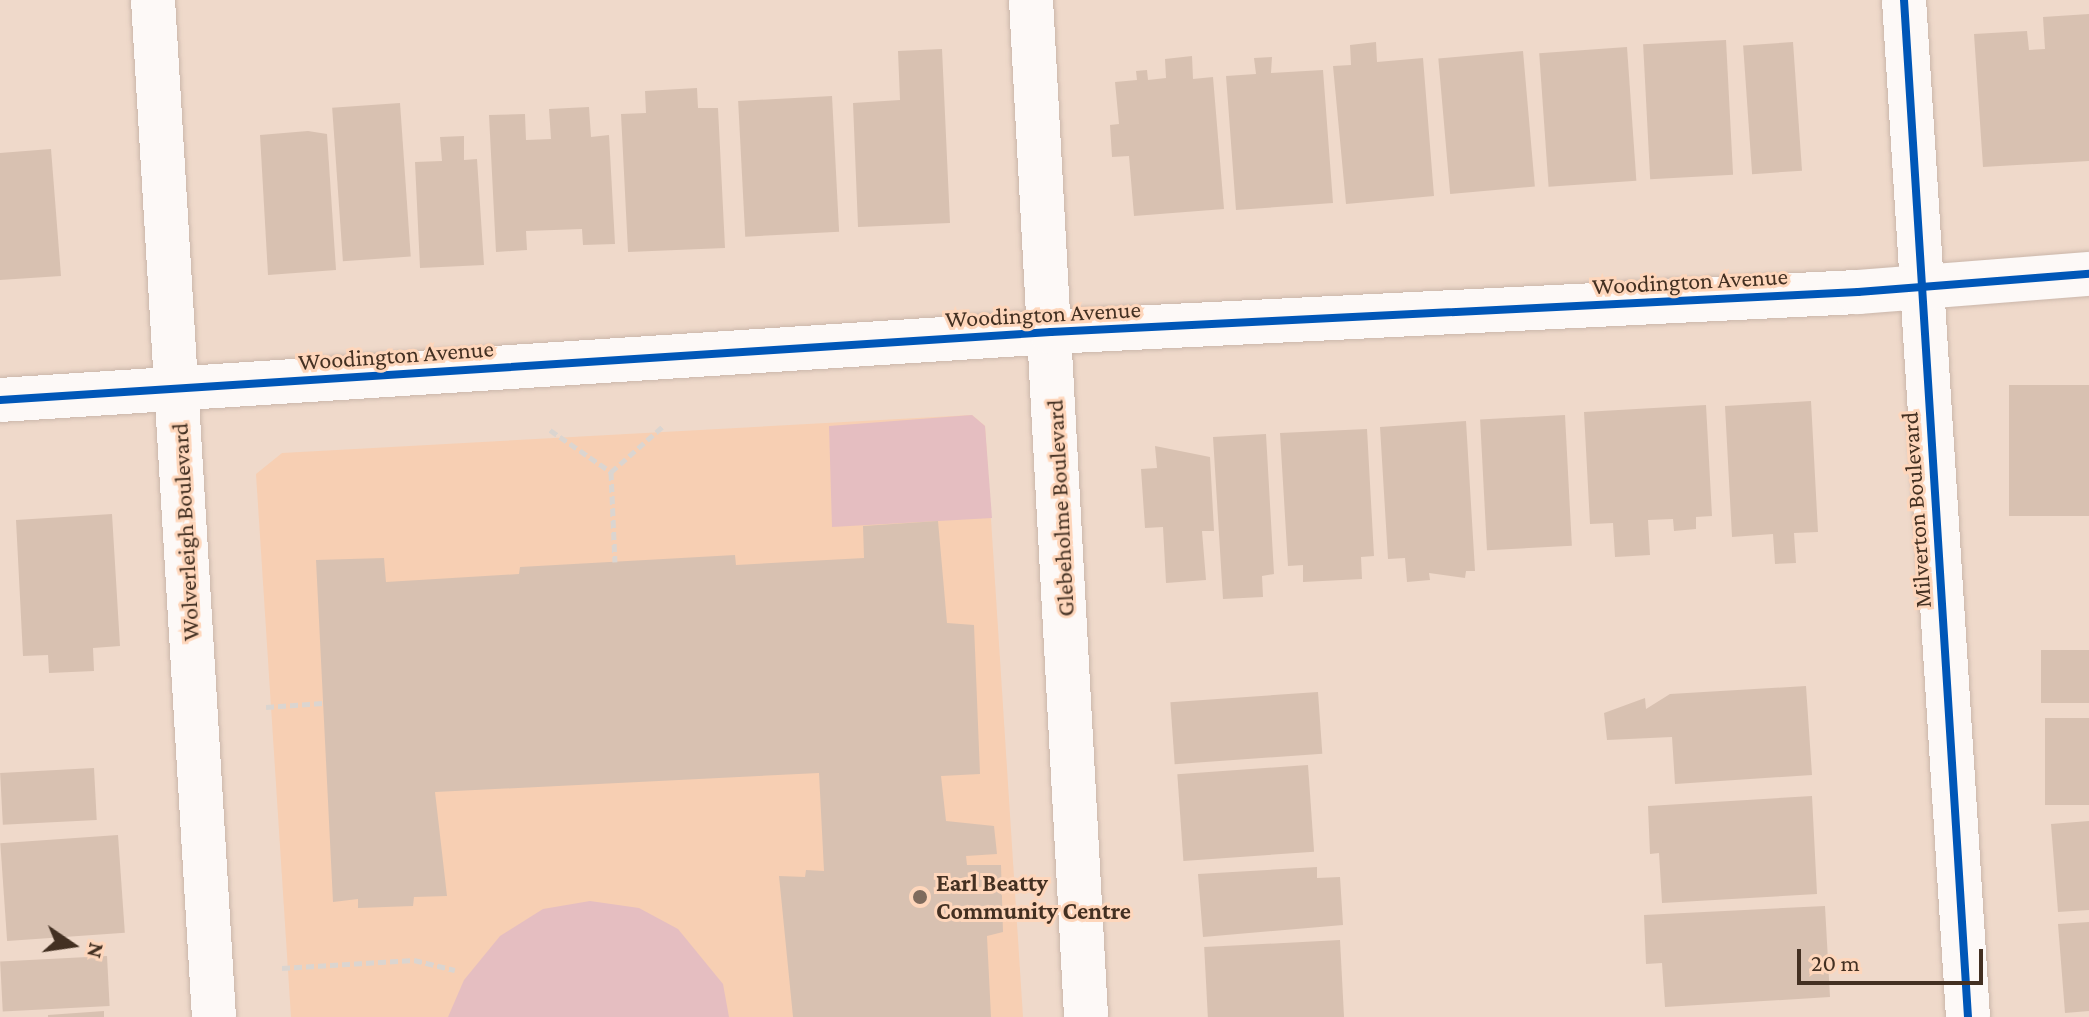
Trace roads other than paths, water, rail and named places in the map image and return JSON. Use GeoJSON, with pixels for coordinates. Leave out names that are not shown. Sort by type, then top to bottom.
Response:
{"type":"FeatureCollection","features":[{"type":"Feature","properties":{"kind":"street","name":"Wolverleigh Boulevard"},"geometry":{"type":"LineString","coordinates":[[153,0],[214,1017]]}},
{"type":"Feature","properties":{"kind":"street","name":"Glebeholme Boulevard"},"geometry":{"type":"LineString","coordinates":[[1031,0],[1086,1017]]}},
{"type":"Feature","properties":{"kind":"street","name":"Milverton Boulevard"},"geometry":{"type":"LineString","coordinates":[[1904,0],[1968,1017]]}},
{"type":"Feature","properties":{"kind":"street","name":"Woodington Avenue"},"geometry":{"type":"LineString","coordinates":[[0,400],[1051,332],[1921,288],[2089,274]]}},
{"type":"Feature","properties":{"kind":"place","name":"Earl Beatty Community Centre"},"geometry":{"type":"Point","coordinates":[920,897]}}]}
